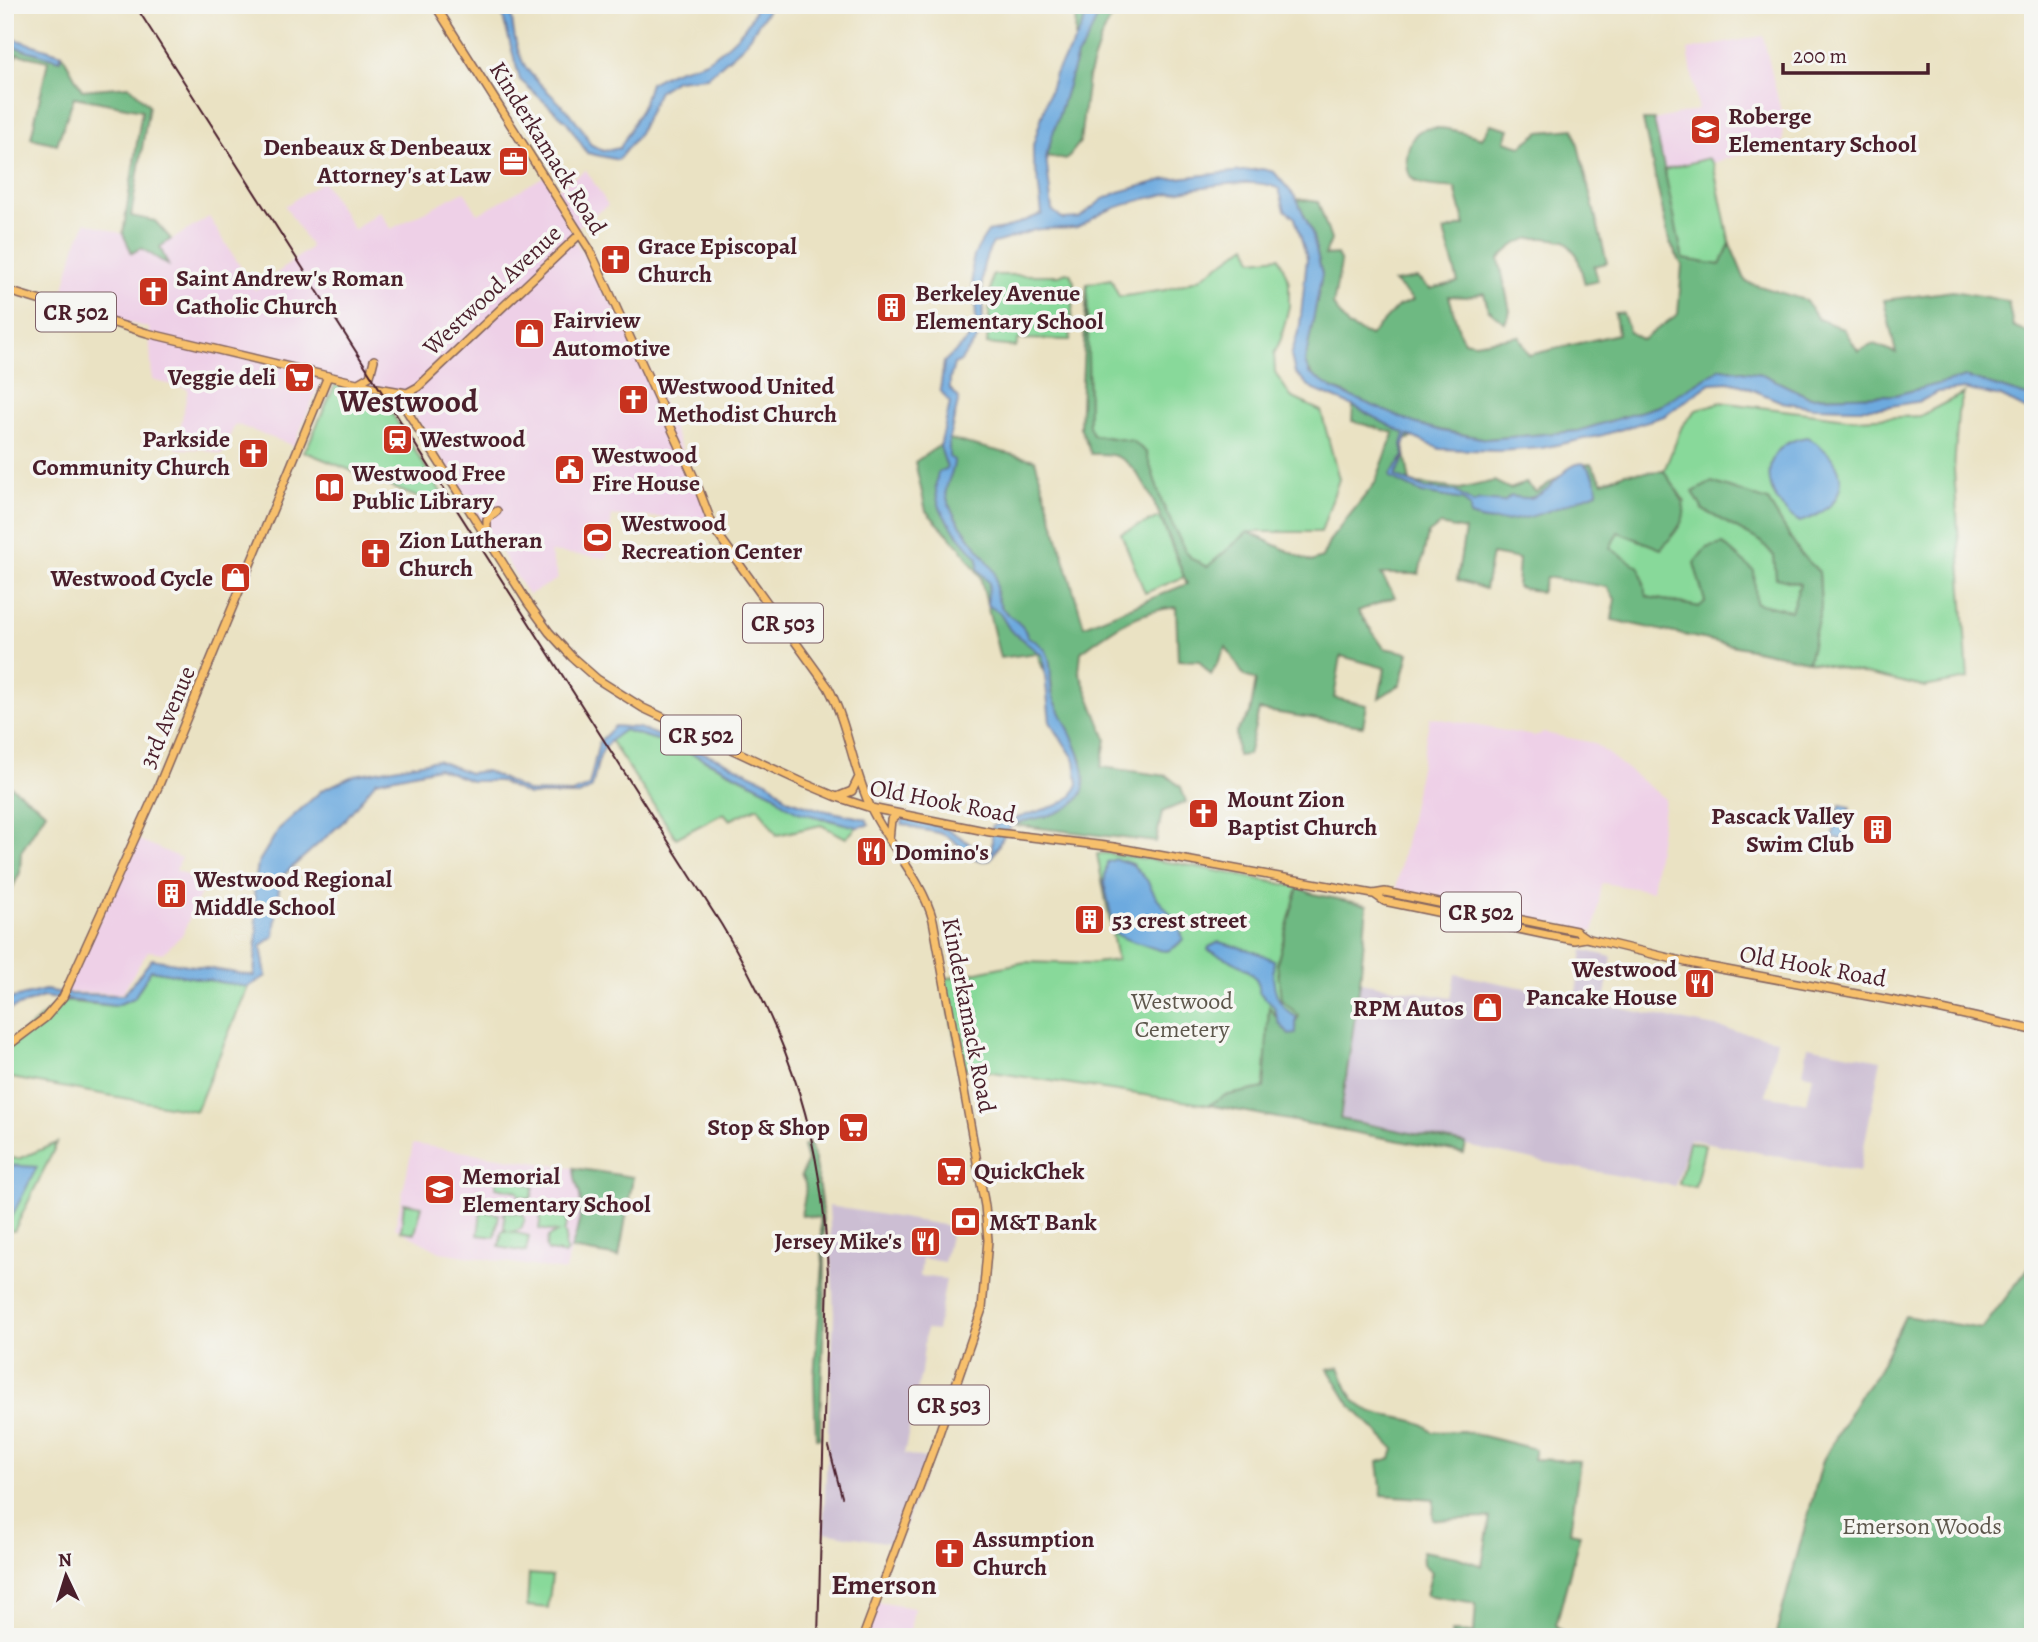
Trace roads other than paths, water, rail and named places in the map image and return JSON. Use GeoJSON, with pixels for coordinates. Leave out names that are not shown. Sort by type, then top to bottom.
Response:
{"type":"FeatureCollection","features":[{"type":"Feature","properties":{"kind":"main road","name":"Kinderkamack Road"},"geometry":{"type":"LineString","coordinates":[[435,5],[593,256],[687,462],[713,529],[828,687],[841,715],[858,778],[871,808],[921,891],[933,920],[984,1198],[987,1258],[983,1305],[933,1452],[863,1637]]}},
{"type":"Feature","properties":{"kind":"main road","name":"Westwood Avenue"},"geometry":{"type":"LineString","coordinates":[[395,392],[407,393],[418,387],[580,234]]}},
{"type":"Feature","properties":{"kind":"main road","name":"CR 502"},"geometry":{"type":"LineString","coordinates":[[5,290],[147,333],[395,392],[486,537]]}},
{"type":"Feature","properties":{"kind":"main road"},"geometry":{"type":"LineString","coordinates":[[358,383],[370,376],[374,360]]}},
{"type":"Feature","properties":{"kind":"main road","name":"3rd Avenue"},"geometry":{"type":"LineString","coordinates":[[5,1048],[45,1018],[65,992],[164,774],[328,376]]}},
{"type":"Feature","properties":{"kind":"main road"},"geometry":{"type":"LineString","coordinates":[[486,537],[487,519],[497,511]]}},
{"type":"Feature","properties":{"kind":"main road","name":"Old Hook Road"},"geometry":{"type":"LineString","coordinates":[[486,537],[549,632],[582,667],[630,701],[836,797],[871,808],[990,832],[1114,847],[1373,894],[1384,901],[1503,926],[1574,940],[1586,938],[1694,964],[1933,1008],[2033,1030]]}},
{"type":"Feature","properties":{"kind":"main road"},"geometry":{"type":"LineString","coordinates":[[836,797],[845,796],[852,791],[858,778]]}},
{"type":"Feature","properties":{"kind":"main road"},"geometry":{"type":"LineString","coordinates":[[889,841],[891,820],[898,814]]}},
{"type":"Feature","properties":{"kind":"water"},"geometry":{"type":"Polygon","coordinates":[[[503,5],[511,5],[516,41],[525,66],[579,124],[590,144],[603,151],[620,148],[643,105],[650,83],[713,56],[743,29],[756,5],[768,5],[767,11],[743,46],[707,77],[676,80],[659,91],[638,135],[618,160],[587,153],[567,122],[520,80],[503,17],[503,5]]]}},
{"type":"Feature","properties":{"kind":"water"},"geometry":{"type":"Polygon","coordinates":[[[1092,5],[1103,5],[1085,45],[1077,56],[1046,156],[1052,210],[1063,219],[1079,218],[1103,199],[1167,179],[1262,169],[1274,172],[1297,199],[1312,233],[1322,274],[1305,362],[1309,373],[1333,389],[1414,423],[1487,439],[1578,431],[1659,406],[1721,368],[1762,374],[1809,397],[1895,395],[1966,377],[2033,398],[2033,413],[2001,397],[1964,389],[1938,392],[1921,401],[1879,408],[1813,407],[1782,402],[1728,382],[1711,383],[1664,416],[1603,435],[1542,448],[1499,451],[1440,449],[1408,435],[1404,446],[1405,457],[1395,476],[1426,489],[1454,491],[1474,503],[1479,500],[1504,502],[1511,496],[1536,496],[1568,469],[1583,463],[1595,479],[1597,492],[1550,510],[1518,519],[1486,520],[1470,516],[1470,507],[1463,500],[1422,493],[1391,478],[1390,475],[1404,456],[1402,444],[1405,434],[1353,406],[1312,389],[1295,373],[1291,356],[1300,325],[1307,258],[1295,218],[1285,210],[1279,189],[1265,184],[1245,183],[1196,188],[1125,205],[1077,227],[1034,230],[993,243],[982,274],[981,331],[961,361],[954,364],[950,379],[950,389],[959,398],[949,439],[949,457],[954,460],[954,464],[946,492],[958,521],[994,571],[997,598],[1002,608],[1020,625],[1027,636],[1047,653],[1053,696],[1076,747],[1084,775],[1084,788],[1079,798],[1066,808],[1050,815],[1015,823],[1004,835],[990,860],[976,859],[951,838],[902,824],[903,818],[947,830],[964,839],[984,856],[992,850],[992,826],[1058,805],[1072,796],[1078,784],[1075,760],[1050,722],[1043,656],[1010,630],[999,612],[987,605],[989,583],[978,569],[978,558],[954,530],[941,509],[936,485],[938,473],[947,468],[940,447],[950,403],[940,390],[944,362],[968,339],[974,326],[976,307],[972,269],[979,246],[988,232],[1004,229],[1042,214],[1033,145],[1055,74],[1092,5]]]}},
{"type":"Feature","properties":{"kind":"water"},"geometry":{"type":"Polygon","coordinates":[[[5,36],[62,54],[60,60],[5,44],[5,36]]]}},
{"type":"Feature","properties":{"kind":"water"},"geometry":{"type":"Polygon","coordinates":[[[1807,437],[1833,459],[1841,483],[1838,495],[1830,505],[1817,515],[1800,522],[1787,513],[1777,501],[1769,474],[1778,450],[1790,442],[1807,437]]]}},
{"type":"Feature","properties":{"kind":"water"},"geometry":{"type":"Polygon","coordinates":[[[615,726],[639,728],[717,758],[771,783],[787,799],[866,819],[869,825],[857,827],[798,812],[784,804],[773,793],[674,745],[624,730],[615,736],[600,755],[592,788],[579,795],[528,795],[499,781],[471,781],[438,768],[376,781],[344,821],[280,878],[274,936],[261,946],[266,976],[248,987],[151,970],[134,998],[115,1006],[43,997],[5,1011],[5,1000],[45,990],[70,994],[123,995],[152,959],[254,976],[257,933],[254,890],[258,863],[279,829],[322,790],[355,775],[437,760],[469,773],[486,771],[529,792],[572,793],[589,786],[599,742],[615,726]]]}},
{"type":"Feature","properties":{"kind":"water"},"geometry":{"type":"Polygon","coordinates":[[[1840,805],[1850,807],[1843,840],[1833,837],[1835,825],[1828,823],[1830,815],[1837,816],[1840,805]]]}},
{"type":"Feature","properties":{"kind":"water"},"geometry":{"type":"Polygon","coordinates":[[[1116,859],[1132,864],[1147,880],[1155,895],[1179,925],[1183,939],[1173,949],[1159,950],[1115,933],[1104,883],[1107,862],[1116,859]]]}},
{"type":"Feature","properties":{"kind":"water"},"geometry":{"type":"Polygon","coordinates":[[[1219,942],[1274,960],[1276,993],[1289,1012],[1296,1017],[1296,1034],[1289,1035],[1279,1023],[1274,1007],[1259,992],[1259,984],[1249,971],[1208,950],[1219,942]]]}},
{"type":"Feature","properties":{"kind":"water"},"geometry":{"type":"Polygon","coordinates":[[[5,1165],[37,1167],[7,1226],[5,1224],[5,1165]]]}},
{"type":"Feature","properties":{"kind":"waterway"},"geometry":{"type":"LineString","coordinates":[[661,736],[672,741]]}},
{"type":"Feature","properties":{"kind":"railway"},"geometry":{"type":"LineString","coordinates":[[135,5],[721,924],[746,967],[785,1051],[811,1136],[825,1227],[828,1276],[818,1637]]}},
{"type":"Feature","properties":{"kind":"railway"},"geometry":{"type":"LineString","coordinates":[[829,1447],[842,1497]]}},
{"type":"Feature","properties":{"kind":"place","name":"Roberge Elementary School"},"geometry":{"type":"Point","coordinates":[1705,130]}},
{"type":"Feature","properties":{"kind":"place","name":"Denbeaux & Denbeaux Attorney's at Law"},"geometry":{"type":"Point","coordinates":[514,161]}},
{"type":"Feature","properties":{"kind":"place","name":"Grace Episcopal Church"},"geometry":{"type":"Point","coordinates":[615,260]}},
{"type":"Feature","properties":{"kind":"place","name":"Saint Andrew's Roman Catholic Church"},"geometry":{"type":"Point","coordinates":[153,292]}},
{"type":"Feature","properties":{"kind":"place","name":"Berkeley Avenue Elementary School"},"geometry":{"type":"Point","coordinates":[892,307]}},
{"type":"Feature","properties":{"kind":"place","name":"Fairview Automotive"},"geometry":{"type":"Point","coordinates":[530,334]}},
{"type":"Feature","properties":{"kind":"place","name":"Veggie deli"},"geometry":{"type":"Point","coordinates":[299,377]}},
{"type":"Feature","properties":{"kind":"place","name":"Westwood United Methodist Church"},"geometry":{"type":"Point","coordinates":[634,400]}},
{"type":"Feature","properties":{"kind":"place","name":"Westwood"},"geometry":{"type":"Point","coordinates":[397,439]}},
{"type":"Feature","properties":{"kind":"place","name":"Parkside Community Church"},"geometry":{"type":"Point","coordinates":[253,453]}},
{"type":"Feature","properties":{"kind":"place","name":"Westwood Fire House"},"geometry":{"type":"Point","coordinates":[569,469]}},
{"type":"Feature","properties":{"kind":"place","name":"Westwood Free Public Library"},"geometry":{"type":"Point","coordinates":[329,487]}},
{"type":"Feature","properties":{"kind":"place","name":"Westwood Recreation Center"},"geometry":{"type":"Point","coordinates":[598,537]}},
{"type":"Feature","properties":{"kind":"place","name":"Zion Lutheran Church"},"geometry":{"type":"Point","coordinates":[376,554]}},
{"type":"Feature","properties":{"kind":"place","name":"Westwood Cycle"},"geometry":{"type":"Point","coordinates":[236,578]}},
{"type":"Feature","properties":{"kind":"place","name":"Mount Zion Baptist Church"},"geometry":{"type":"Point","coordinates":[1204,813]}},
{"type":"Feature","properties":{"kind":"place","name":"Pascack Valley Swim Club"},"geometry":{"type":"Point","coordinates":[1877,830]}},
{"type":"Feature","properties":{"kind":"place","name":"Domino's"},"geometry":{"type":"Point","coordinates":[871,852]}},
{"type":"Feature","properties":{"kind":"place","name":"Westwood Regional Middle School"},"geometry":{"type":"Point","coordinates":[171,893]}},
{"type":"Feature","properties":{"kind":"place","name":"53 crest street"},"geometry":{"type":"Point","coordinates":[1089,920]}},
{"type":"Feature","properties":{"kind":"place","name":"Westwood Pancake House"},"geometry":{"type":"Point","coordinates":[1700,983]}},
{"type":"Feature","properties":{"kind":"place","name":"RPM Autos"},"geometry":{"type":"Point","coordinates":[1487,1008]}},
{"type":"Feature","properties":{"kind":"place","name":"Stop & Shop"},"geometry":{"type":"Point","coordinates":[853,1127]}},
{"type":"Feature","properties":{"kind":"place","name":"QuickChek"},"geometry":{"type":"Point","coordinates":[951,1171]}},
{"type":"Feature","properties":{"kind":"place","name":"Memorial Elementary School"},"geometry":{"type":"Point","coordinates":[439,1190]}},
{"type":"Feature","properties":{"kind":"place","name":"M&T Bank"},"geometry":{"type":"Point","coordinates":[966,1222]}},
{"type":"Feature","properties":{"kind":"place","name":"Jersey Mike's"},"geometry":{"type":"Point","coordinates":[925,1241]}},
{"type":"Feature","properties":{"kind":"place","name":"Assumption Church"},"geometry":{"type":"Point","coordinates":[950,1553]}},
{"type":"Feature","properties":{"kind":"district","name":"Westwood"},"geometry":{"type":"Point","coordinates":[408,401]}},
{"type":"Feature","properties":{"kind":"district","name":"Emerson"},"geometry":{"type":"Point","coordinates":[884,1585]}},
{"type":"Feature","properties":{"kind":"park label","name":"Westwood Cemetery"},"geometry":{"type":"Point","coordinates":[1182,1015]}},
{"type":"Feature","properties":{"kind":"park label","name":"Emerson Woods"},"geometry":{"type":"Point","coordinates":[1922,1526]}}]}
